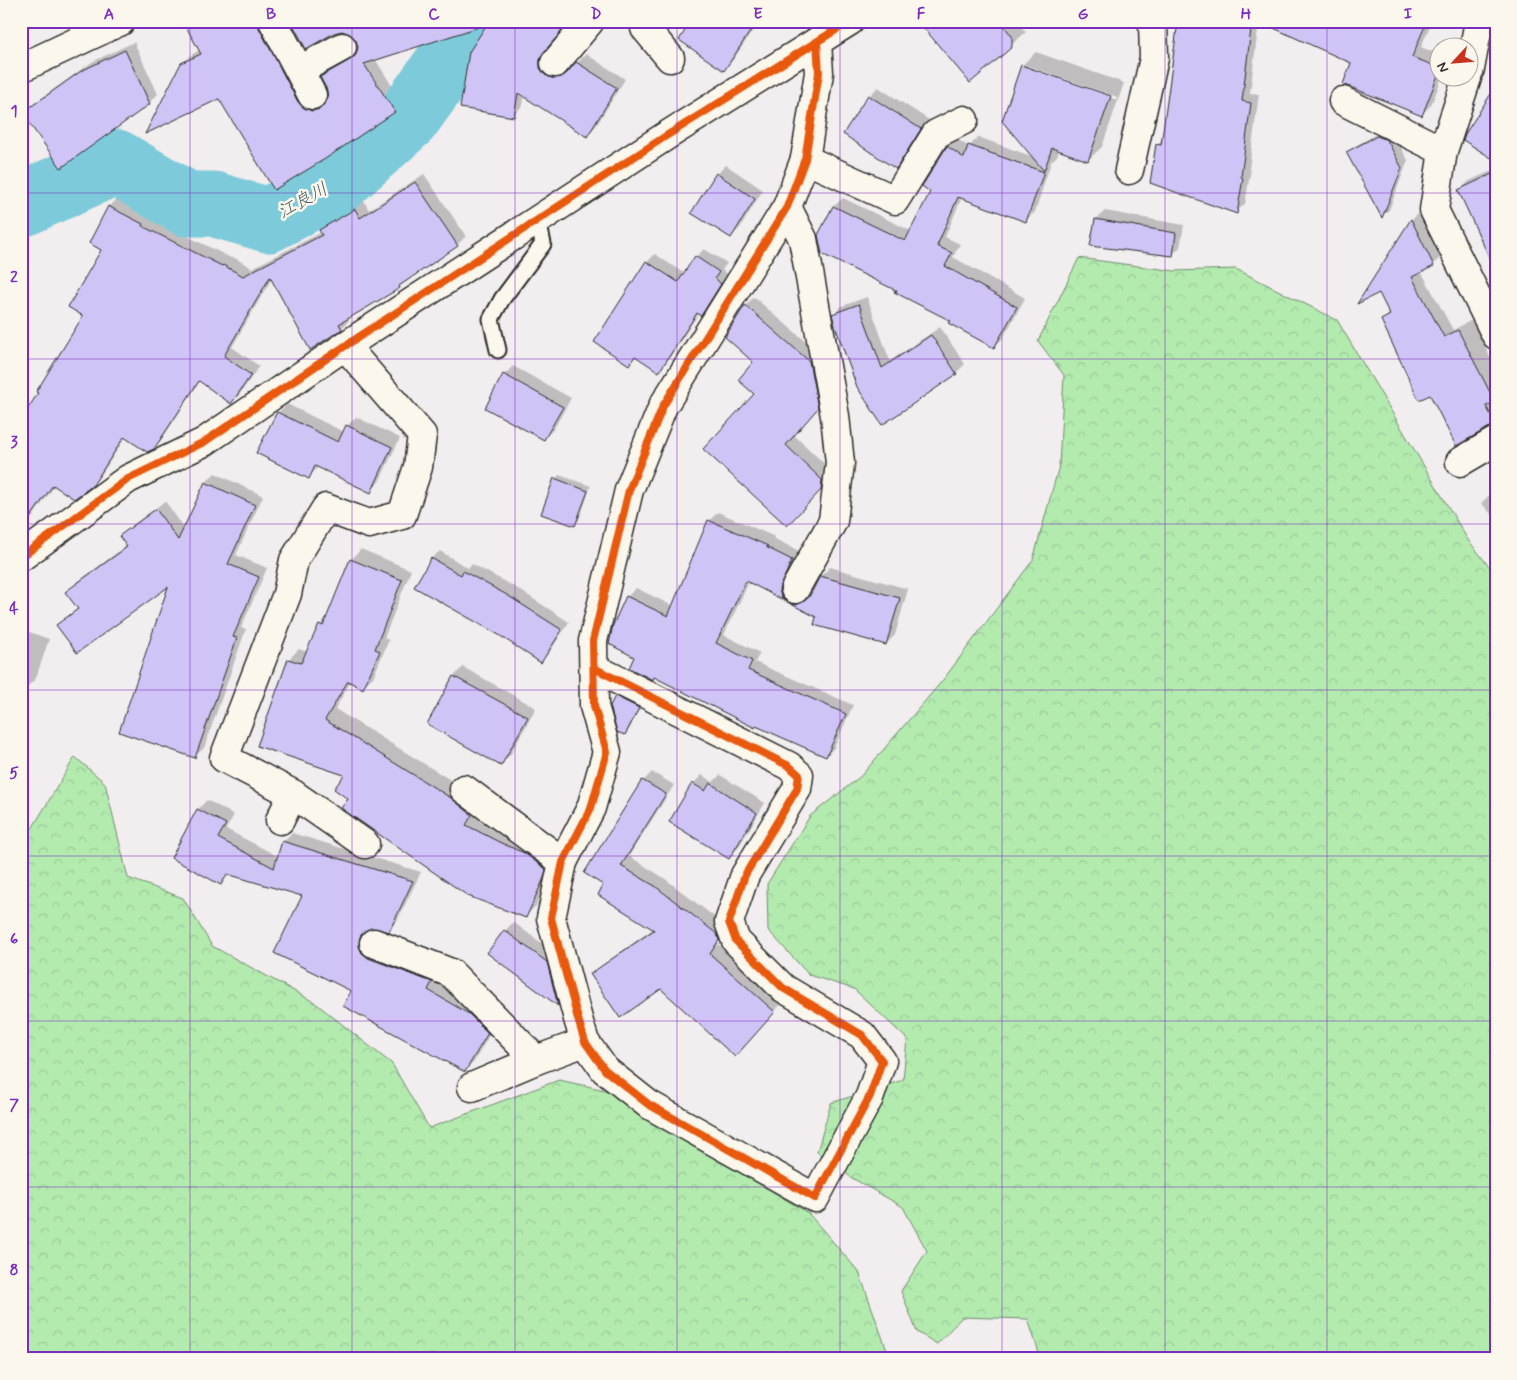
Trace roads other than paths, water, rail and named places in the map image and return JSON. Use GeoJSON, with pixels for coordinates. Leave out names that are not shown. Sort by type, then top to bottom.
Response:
{"type":"FeatureCollection","features":[{"type":"Feature","properties":{"kind":"street"},"geometry":{"type":"LineString","coordinates":[[21,68],[121,21]]}},
{"type":"Feature","properties":{"kind":"street"},"geometry":{"type":"LineString","coordinates":[[273,21],[312,95]]}},
{"type":"Feature","properties":{"kind":"street"},"geometry":{"type":"LineString","coordinates":[[555,63],[590,21]]}},
{"type":"Feature","properties":{"kind":"street"},"geometry":{"type":"LineString","coordinates":[[21,557],[128,479],[204,442],[345,346],[666,136],[850,21]]}},
{"type":"Feature","properties":{"kind":"street"},"geometry":{"type":"LineString","coordinates":[[1129,170],[1154,58],[1153,21]]}},
{"type":"Feature","properties":{"kind":"street"},"geometry":{"type":"LineString","coordinates":[[1476,38],[1479,21]]}},
{"type":"Feature","properties":{"kind":"street"},"geometry":{"type":"LineString","coordinates":[[644,24],[670,58]]}},
{"type":"Feature","properties":{"kind":"street"},"geometry":{"type":"LineString","coordinates":[[594,668],[789,766],[799,775],[797,789],[745,875],[729,922],[736,941],[783,988],[862,1035],[882,1061],[870,1096],[815,1198],[648,1104],[605,1070],[585,1042],[551,918],[563,862],[591,808],[607,752],[594,706],[593,641],[629,490],[663,406],[787,207],[805,159],[819,73],[817,42]]}},
{"type":"Feature","properties":{"kind":"street"},"geometry":{"type":"LineString","coordinates":[[300,70],[342,47]]}},
{"type":"Feature","properties":{"kind":"street"},"geometry":{"type":"LineString","coordinates":[[1464,88],[1443,151],[1434,210],[1496,335]]}},
{"type":"Feature","properties":{"kind":"street"},"geometry":{"type":"LineString","coordinates":[[1343,101],[1443,151]]}},
{"type":"Feature","properties":{"kind":"street"},"geometry":{"type":"LineString","coordinates":[[805,159],[895,200],[936,134],[964,120]]}},
{"type":"Feature","properties":{"kind":"street"},"geometry":{"type":"LineString","coordinates":[[787,207],[803,239],[836,416],[840,462],[833,521],[795,589]]}},
{"type":"Feature","properties":{"kind":"street"},"geometry":{"type":"LineString","coordinates":[[345,346],[422,435],[418,467],[402,514],[369,524],[326,508],[294,560],[287,594],[224,758],[293,794],[365,844]]}},
{"type":"Feature","properties":{"kind":"street"},"geometry":{"type":"LineString","coordinates":[[1460,462],[1496,441]]}},
{"type":"Feature","properties":{"kind":"street"},"geometry":{"type":"LineString","coordinates":[[464,789],[563,862]]}},
{"type":"Feature","properties":{"kind":"street"},"geometry":{"type":"LineString","coordinates":[[280,820],[293,794]]}},
{"type":"Feature","properties":{"kind":"street"},"geometry":{"type":"LineString","coordinates":[[374,943],[451,973],[536,1060]]}},
{"type":"Feature","properties":{"kind":"street"},"geometry":{"type":"LineString","coordinates":[[472,1087],[585,1042]]}},
{"type":"Feature","properties":{"kind":"lane"},"geometry":{"type":"LineString","coordinates":[[498,350],[492,319],[502,299],[543,244],[538,220]]}},
{"type":"Feature","properties":{"kind":"waterway","name":"江良川"},"geometry":{"type":"LineString","coordinates":[[21,205],[116,162],[187,204],[213,204],[268,220],[332,186],[408,118],[456,51],[471,21]]}}]}
